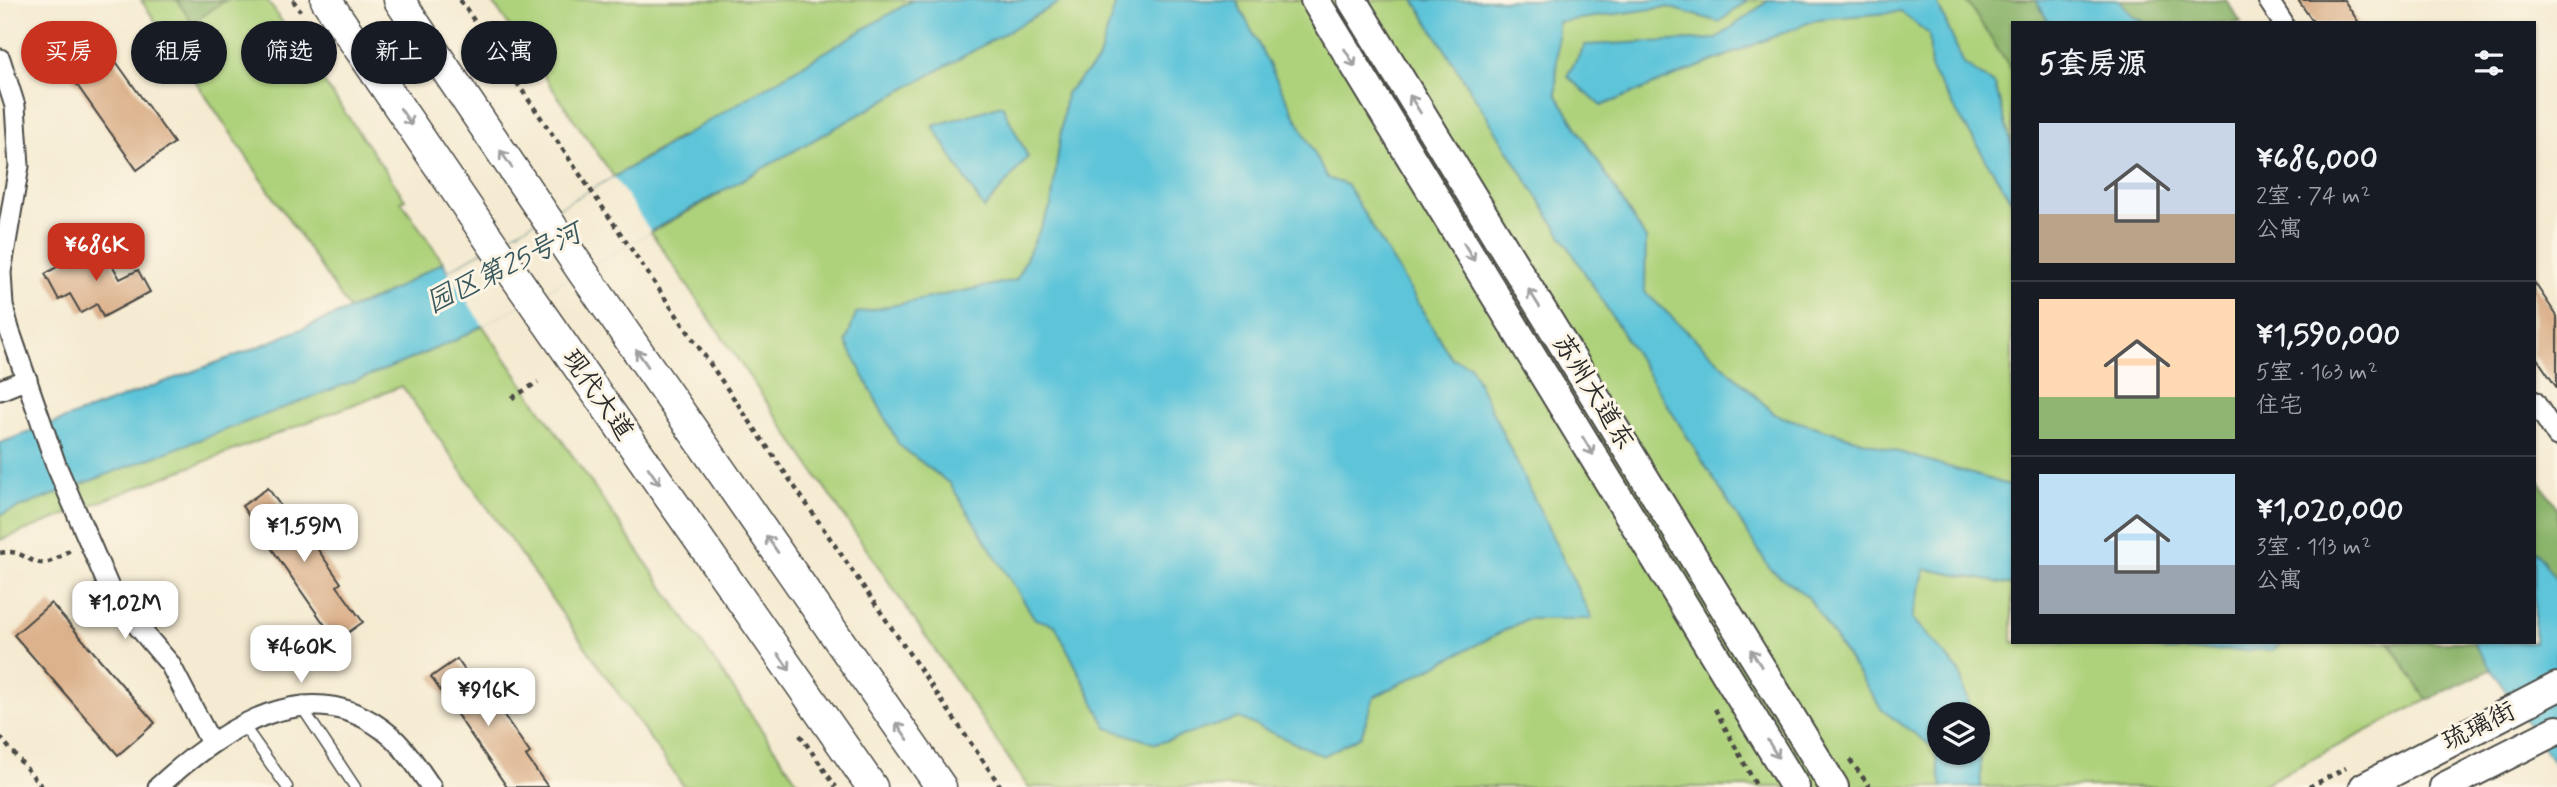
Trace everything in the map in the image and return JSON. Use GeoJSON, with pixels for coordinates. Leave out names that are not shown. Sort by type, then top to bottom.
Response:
{"type":"FeatureCollection","features":[{"type":"Feature","properties":{"kind":"main road","name":"现代大道"},"geometry":{"type":"LineString","coordinates":[[326,0],[530,300],[872,787]]}},
{"type":"Feature","properties":{"kind":"main road"},"geometry":{"type":"LineString","coordinates":[[398,0],[544,216],[941,787]]}},
{"type":"Feature","properties":{"kind":"main road","name":"苏州大道东"},"geometry":{"type":"LineString","coordinates":[[1315,0],[1795,787]]}},
{"type":"Feature","properties":{"kind":"main road","name":"苏州大道东"},"geometry":{"type":"LineString","coordinates":[[1352,0],[1834,787]]}},
{"type":"Feature","properties":{"kind":"main road","name":"琉璃街"},"geometry":{"type":"LineString","coordinates":[[2364,787],[2557,687]]}},
{"type":"Feature","properties":{"kind":"main road","name":"琉璃街"},"geometry":{"type":"LineString","coordinates":[[2454,785],[2548,735]]}},
{"type":"Feature","properties":{"kind":"main road"},"geometry":{"type":"LineString","coordinates":[[2437,748],[2454,785]]}},
{"type":"Feature","properties":{"kind":"street"},"geometry":{"type":"LineString","coordinates":[[2268,0],[2282,21]]}},
{"type":"Feature","properties":{"kind":"street"},"geometry":{"type":"LineString","coordinates":[[0,59],[15,106],[19,166],[0,272],[3,306],[56,465],[111,592],[170,664],[211,743]]}},
{"type":"Feature","properties":{"kind":"street"},"geometry":{"type":"LineString","coordinates":[[0,390],[27,379]]}},
{"type":"Feature","properties":{"kind":"street"},"geometry":{"type":"LineString","coordinates":[[2536,404],[2557,436]]}},
{"type":"Feature","properties":{"kind":"street"},"geometry":{"type":"LineString","coordinates":[[158,787],[211,743],[243,725],[284,708],[319,705],[348,712],[369,721],[390,736],[409,755],[431,787]]}},
{"type":"Feature","properties":{"kind":"lane"},"geometry":{"type":"LineString","coordinates":[[301,706],[355,787]]}},
{"type":"Feature","properties":{"kind":"lane"},"geometry":{"type":"LineString","coordinates":[[243,725],[286,787]]}},
{"type":"Feature","properties":{"kind":"path"},"geometry":{"type":"LineString","coordinates":[[460,0],[1001,787]]}},
{"type":"Feature","properties":{"kind":"path"},"geometry":{"type":"LineString","coordinates":[[512,398],[538,382]]}},
{"type":"Feature","properties":{"kind":"path"},"geometry":{"type":"LineString","coordinates":[[0,553],[20,553],[43,563],[52,561],[74,547]]}},
{"type":"Feature","properties":{"kind":"path"},"geometry":{"type":"LineString","coordinates":[[0,737],[42,787]]}},
{"type":"Feature","properties":{"kind":"green space"},"geometry":{"type":"Polygon","coordinates":[[[141,0],[267,0],[282,21],[241,21],[241,84],[325,84],[405,199],[401,201],[443,262],[382,296],[349,309],[198,84],[227,84],[227,21],[155,21],[141,0]]]}},
{"type":"Feature","properties":{"kind":"green space"},"geometry":{"type":"Polygon","coordinates":[[[177,0],[226,0],[195,21],[191,21],[177,0]]]}},
{"type":"Feature","properties":{"kind":"green space"},"geometry":{"type":"Polygon","coordinates":[[[491,0],[1966,0],[2011,69],[2011,644],[2390,644],[2427,700],[2258,787],[1028,787],[651,232],[720,194],[680,136],[614,177],[549,84],[557,84],[557,21],[506,21],[491,0]]]}},
{"type":"Feature","properties":{"kind":"green space"},"geometry":{"type":"Polygon","coordinates":[[[1966,0],[2036,0],[2048,21],[2011,21],[2011,69],[1966,0]]]}},
{"type":"Feature","properties":{"kind":"green space"},"geometry":{"type":"Polygon","coordinates":[[[2119,0],[2226,0],[2240,21],[2142,21],[2133,17],[2119,0]]]}},
{"type":"Feature","properties":{"kind":"green space"},"geometry":{"type":"Polygon","coordinates":[[[483,326],[801,787],[684,787],[402,386],[0,540],[0,515],[421,355],[483,326]]]}},
{"type":"Feature","properties":{"kind":"green space"},"geometry":{"type":"Polygon","coordinates":[[[2536,476],[2557,508],[2557,581],[2536,551],[2536,476]]]}},
{"type":"Feature","properties":{"kind":"green space"},"geometry":{"type":"Polygon","coordinates":[[[2390,644],[2474,644],[2492,669],[2427,700],[2390,644]]]}},
{"type":"Feature","properties":{"kind":"water","name":"园区第25号河"},"geometry":{"type":"Polygon","coordinates":[[[913,0],[1064,0],[456,340],[389,368],[0,515],[0,443],[248,351],[382,296],[443,262],[448,271],[614,177],[913,0]]]}},
{"type":"Feature","properties":{"kind":"water"},"geometry":{"type":"Polygon","coordinates":[[[1236,0],[1327,178],[1347,185],[1451,358],[1470,365],[1592,619],[1527,619],[1374,697],[1361,736],[1323,756],[1239,718],[1156,744],[1107,728],[1055,625],[1035,619],[950,484],[899,445],[846,342],[856,313],[1016,280],[1051,206],[1066,93],[1098,61],[1116,2],[1236,0]]]}},
{"type":"Feature","properties":{"kind":"water"},"geometry":{"type":"Polygon","coordinates":[[[1414,0],[1748,0],[1719,22],[1667,7],[1558,22],[1556,94],[1646,239],[1645,292],[1776,415],[2011,486],[2011,585],[1925,569],[1912,618],[1959,671],[1968,702],[1927,702],[1927,743],[1882,710],[1808,597],[1770,569],[1414,0]]]}},
{"type":"Feature","properties":{"kind":"water"},"geometry":{"type":"Polygon","coordinates":[[[1769,0],[1936,0],[1964,64],[1995,85],[2011,143],[2011,200],[1931,70],[1929,34],[1901,12],[1818,19],[1601,106],[1567,76],[1585,45],[1716,39],[1769,0]]]}},
{"type":"Feature","properties":{"kind":"water"},"geometry":{"type":"Polygon","coordinates":[[[2036,0],[2119,0],[2133,17],[2142,21],[2048,21],[2036,0]]]}},
{"type":"Feature","properties":{"kind":"water"},"geometry":{"type":"Polygon","coordinates":[[[1002,105],[1028,157],[984,209],[933,126],[1002,105]]]}},
{"type":"Feature","properties":{"kind":"water"},"geometry":{"type":"Polygon","coordinates":[[[2536,551],[2557,581],[2557,768],[2474,644],[2536,644],[2536,551]]]}},
{"type":"Feature","properties":{"kind":"water"},"geometry":{"type":"Polygon","coordinates":[[[2139,644],[2281,644],[2273,650],[2168,651],[2139,644]]]}},
{"type":"Feature","properties":{"kind":"water"},"geometry":{"type":"Polygon","coordinates":[[[1937,765],[1980,765],[1981,787],[1942,787],[1937,765]]]}},
{"type":"Feature","properties":{"kind":"pier"},"geometry":{"type":"Polygon","coordinates":[[[614,177],[651,232],[483,326],[448,271],[614,177]]]}},
{"type":"Feature","properties":{"kind":"building"},"geometry":{"type":"Polygon","coordinates":[[[2298,0],[2344,0],[2358,21],[2313,21],[2298,0]]]}},
{"type":"Feature","properties":{"kind":"building"},"geometry":{"type":"Polygon","coordinates":[[[117,63],[174,143],[137,170],[76,84],[117,84],[117,63]]]}},
{"type":"Feature","properties":{"kind":"building"},"geometry":{"type":"Polygon","coordinates":[[[102,247],[120,279],[138,270],[150,292],[103,317],[97,304],[81,313],[70,294],[59,300],[45,274],[78,255],[80,259],[102,247]]]}},
{"type":"Feature","properties":{"kind":"building"},"geometry":{"type":"Polygon","coordinates":[[[2536,285],[2557,316],[2557,388],[2536,357],[2536,285]]]}},
{"type":"Feature","properties":{"kind":"building"},"geometry":{"type":"Polygon","coordinates":[[[268,488],[296,528],[301,525],[341,583],[337,586],[363,622],[336,641],[242,506],[268,488]]]}},
{"type":"Feature","properties":{"kind":"building"},"geometry":{"type":"Polygon","coordinates":[[[51,603],[155,723],[118,755],[14,635],[51,603]]]}},
{"type":"Feature","properties":{"kind":"building"},"geometry":{"type":"Polygon","coordinates":[[[457,659],[485,699],[490,695],[530,753],[526,756],[548,787],[507,787],[431,677],[457,659]]]}}]}
